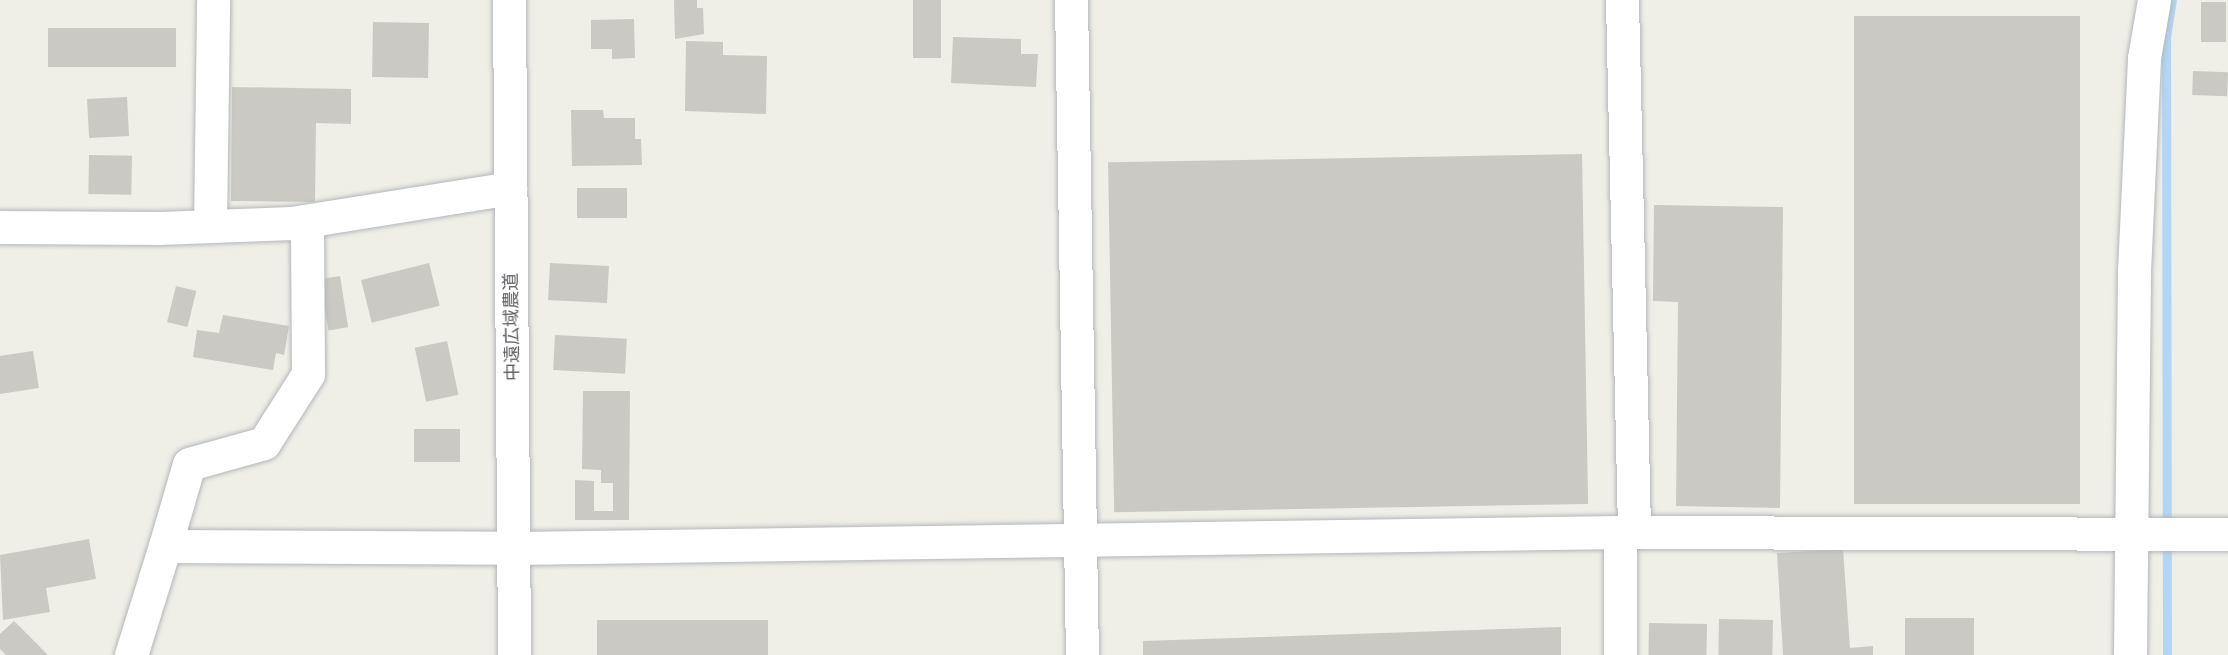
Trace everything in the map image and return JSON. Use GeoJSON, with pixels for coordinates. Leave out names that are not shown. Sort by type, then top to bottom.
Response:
{"type":"FeatureCollection","features":[{"type":"Feature","properties":{"kind":"street"},"geometry":{"type":"LineString","coordinates":[[210,226],[213,0]]}},
{"type":"Feature","properties":{"kind":"street","name":"中遠広域農道"},"geometry":{"type":"LineString","coordinates":[[509,0],[514,655]]}},
{"type":"Feature","properties":{"kind":"street"},"geometry":{"type":"LineString","coordinates":[[1071,0],[1082,655]]}},
{"type":"Feature","properties":{"kind":"street"},"geometry":{"type":"LineString","coordinates":[[1620,655],[1627,531],[1622,0]]}},
{"type":"Feature","properties":{"kind":"street"},"geometry":{"type":"LineString","coordinates":[[2130,655],[2134,271],[2144,58],[2154,0]]}},
{"type":"Feature","properties":{"kind":"street"},"geometry":{"type":"LineString","coordinates":[[0,227],[210,226],[307,221],[510,188]]}},
{"type":"Feature","properties":{"kind":"street"},"geometry":{"type":"LineString","coordinates":[[131,655],[189,465],[264,443],[308,374],[307,221]]}},
{"type":"Feature","properties":{"kind":"street"},"geometry":{"type":"LineString","coordinates":[[165,546],[514,548],[1627,531],[2228,534]]}},
{"type":"Feature","properties":{"kind":"building"},"geometry":{"type":"Polygon","coordinates":[[[674,0],[697,0],[697,8],[703,8],[704,34],[675,39],[674,0]]]}},
{"type":"Feature","properties":{"kind":"building"},"geometry":{"type":"Polygon","coordinates":[[[913,0],[941,0],[941,58],[913,58],[913,0]]]}},
{"type":"Feature","properties":{"kind":"building"},"geometry":{"type":"Polygon","coordinates":[[[2201,2],[2226,2],[2226,42],[2201,42],[2201,2]]]}},
{"type":"Feature","properties":{"kind":"building"},"geometry":{"type":"Polygon","coordinates":[[[1854,16],[2080,16],[2080,504],[1854,504],[1854,16]]]}},
{"type":"Feature","properties":{"kind":"building"},"geometry":{"type":"Polygon","coordinates":[[[634,19],[635,58],[612,59],[612,49],[591,49],[591,20],[634,19]]]}},
{"type":"Feature","properties":{"kind":"building"},"geometry":{"type":"Polygon","coordinates":[[[373,22],[429,23],[428,78],[372,77],[373,22]]]}},
{"type":"Feature","properties":{"kind":"building"},"geometry":{"type":"Polygon","coordinates":[[[48,28],[176,28],[176,67],[48,67],[48,28]]]}},
{"type":"Feature","properties":{"kind":"building"},"geometry":{"type":"Polygon","coordinates":[[[953,37],[1021,39],[1021,54],[1038,54],[1036,87],[951,83],[953,37]]]}},
{"type":"Feature","properties":{"kind":"building"},"geometry":{"type":"Polygon","coordinates":[[[686,41],[723,42],[723,55],[767,56],[766,114],[685,111],[686,41]]]}},
{"type":"Feature","properties":{"kind":"building"},"geometry":{"type":"Polygon","coordinates":[[[2193,71],[2228,72],[2227,96],[2192,95],[2193,71]]]}},
{"type":"Feature","properties":{"kind":"building"},"geometry":{"type":"Polygon","coordinates":[[[232,87],[351,89],[351,124],[316,123],[315,202],[231,201],[232,87]]]}},
{"type":"Feature","properties":{"kind":"building"},"geometry":{"type":"Polygon","coordinates":[[[127,97],[129,136],[89,138],[87,99],[127,97]]]}},
{"type":"Feature","properties":{"kind":"building"},"geometry":{"type":"Polygon","coordinates":[[[571,110],[603,110],[604,118],[635,118],[635,139],[641,139],[642,165],[572,166],[571,110]]]}},
{"type":"Feature","properties":{"kind":"building"},"geometry":{"type":"Polygon","coordinates":[[[1582,154],[1588,504],[1114,512],[1108,162],[1582,154]]]}},
{"type":"Feature","properties":{"kind":"building"},"geometry":{"type":"Polygon","coordinates":[[[89,155],[132,156],[131,195],[88,194],[89,155]]]}},
{"type":"Feature","properties":{"kind":"building"},"geometry":{"type":"Polygon","coordinates":[[[577,188],[627,188],[627,218],[577,218],[577,188]]]}},
{"type":"Feature","properties":{"kind":"building"},"geometry":{"type":"Polygon","coordinates":[[[1654,205],[1783,207],[1780,508],[1676,506],[1678,302],[1653,301],[1654,205]]]}},
{"type":"Feature","properties":{"kind":"building"},"geometry":{"type":"Polygon","coordinates":[[[429,263],[440,306],[372,323],[361,280],[429,263]]]}},
{"type":"Feature","properties":{"kind":"building"},"geometry":{"type":"Polygon","coordinates":[[[550,263],[609,266],[607,303],[548,300],[550,263]]]}},
{"type":"Feature","properties":{"kind":"building"},"geometry":{"type":"Polygon","coordinates":[[[340,276],[348,327],[328,330],[320,279],[340,276]]]}},
{"type":"Feature","properties":{"kind":"building"},"geometry":{"type":"Polygon","coordinates":[[[176,286],[196,291],[187,327],[167,322],[176,286]]]}},
{"type":"Feature","properties":{"kind":"building"},"geometry":{"type":"Polygon","coordinates":[[[223,315],[289,326],[284,355],[276,353],[273,370],[193,357],[197,330],[219,333],[223,315]]]}},
{"type":"Feature","properties":{"kind":"building"},"geometry":{"type":"Polygon","coordinates":[[[555,335],[627,339],[625,374],[553,370],[555,335]]]}},
{"type":"Feature","properties":{"kind":"building"},"geometry":{"type":"Polygon","coordinates":[[[447,341],[458,395],[426,402],[415,348],[447,341]]]}},
{"type":"Feature","properties":{"kind":"building"},"geometry":{"type":"Polygon","coordinates":[[[33,351],[39,388],[0,394],[0,356],[33,351]]]}},
{"type":"Feature","properties":{"kind":"building"},"geometry":{"type":"Polygon","coordinates":[[[583,391],[630,391],[629,520],[575,520],[575,480],[594,481],[594,511],[613,511],[613,483],[601,483],[601,470],[582,469],[583,391]]]}},
{"type":"Feature","properties":{"kind":"building"},"geometry":{"type":"Polygon","coordinates":[[[414,429],[460,429],[460,462],[414,462],[414,429]]]}},
{"type":"Feature","properties":{"kind":"building"},"geometry":{"type":"Polygon","coordinates":[[[89,539],[96,579],[46,588],[50,612],[3,620],[0,555],[89,539]]]}},
{"type":"Feature","properties":{"kind":"building"},"geometry":{"type":"Polygon","coordinates":[[[1843,549],[1850,648],[1873,646],[1873,655],[1783,655],[1777,553],[1843,549]]]}},
{"type":"Feature","properties":{"kind":"building"},"geometry":{"type":"Polygon","coordinates":[[[1905,618],[1974,618],[1974,655],[1905,655],[1905,618]]]}},
{"type":"Feature","properties":{"kind":"building"},"geometry":{"type":"Polygon","coordinates":[[[1719,619],[1773,620],[1772,655],[1718,655],[1719,619]]]}},
{"type":"Feature","properties":{"kind":"building"},"geometry":{"type":"Polygon","coordinates":[[[597,620],[768,620],[768,655],[597,655],[597,620]]]}},
{"type":"Feature","properties":{"kind":"building"},"geometry":{"type":"Polygon","coordinates":[[[14,621],[48,655],[6,655],[0,649],[0,634],[14,621]]]}},
{"type":"Feature","properties":{"kind":"building"},"geometry":{"type":"Polygon","coordinates":[[[1649,623],[1707,624],[1706,655],[1648,655],[1649,623]]]}},
{"type":"Feature","properties":{"kind":"building"},"geometry":{"type":"Polygon","coordinates":[[[1561,627],[1561,655],[1143,655],[1143,641],[1561,627]]]}},
{"type":"Feature","properties":{"kind":"waterway"},"geometry":{"type":"LineString","coordinates":[[2167,655],[2166,37],[2172,0]]}}]}
